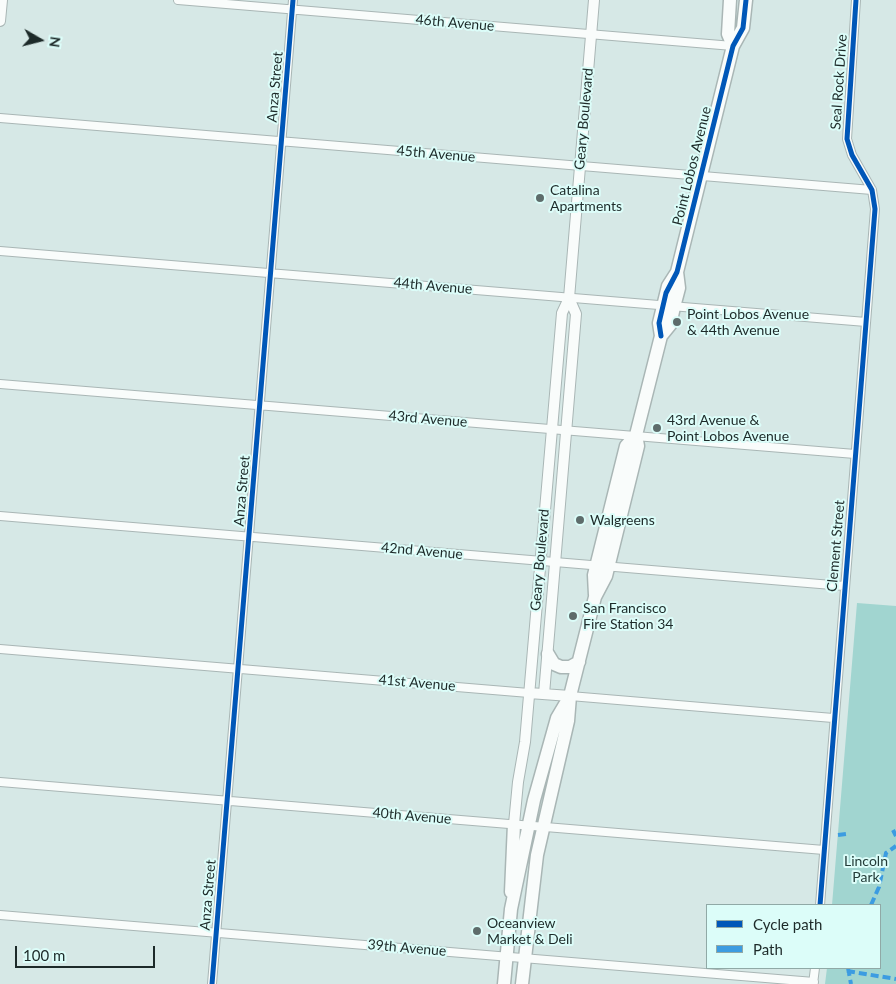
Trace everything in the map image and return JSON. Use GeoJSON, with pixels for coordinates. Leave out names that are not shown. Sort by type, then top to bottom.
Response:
{"type":"FeatureCollection","features":[{"type":"Feature","properties":{"kind":"main road","name":"Point Lobos Avenue"},"geometry":{"type":"LineString","coordinates":[[730,0],[728,34],[733,46]]}},
{"type":"Feature","properties":{"kind":"main road","name":"Point Lobos Avenue"},"geometry":{"type":"LineString","coordinates":[[602,566],[626,446],[636,435],[661,336],[659,323],[669,306],[668,286],[677,272],[733,46],[743,28],[746,0]]}},
{"type":"Feature","properties":{"kind":"main road"},"geometry":{"type":"LineString","coordinates":[[522,984],[542,826],[568,722],[570,696],[596,597],[602,566]]}},
{"type":"Feature","properties":{"kind":"main road"},"geometry":{"type":"LineString","coordinates":[[548,654],[554,664],[561,667],[570,666],[578,662]]}},
{"type":"Feature","properties":{"kind":"main road"},"geometry":{"type":"LineString","coordinates":[[511,909],[528,825],[557,718],[570,696]]}},
{"type":"Feature","properties":{"kind":"main road"},"geometry":{"type":"LineString","coordinates":[[504,984],[511,909],[514,824]]}},
{"type":"Feature","properties":{"kind":"street"},"geometry":{"type":"LineString","coordinates":[[0,20],[2,0]]}},
{"type":"Feature","properties":{"kind":"street","name":"46th Avenue"},"geometry":{"type":"LineString","coordinates":[[178,0],[733,46]]}},
{"type":"Feature","properties":{"kind":"street","name":"Anza Street"},"geometry":{"type":"LineString","coordinates":[[212,984],[293,0]]}},
{"type":"Feature","properties":{"kind":"street","name":"Geary Boulevard"},"geometry":{"type":"LineString","coordinates":[[514,824],[529,693],[562,313],[569,298],[594,0]]}},
{"type":"Feature","properties":{"kind":"street","name":"Seal Rock Drive"},"geometry":{"type":"LineString","coordinates":[[856,0],[847,139],[852,155],[872,190]]}},
{"type":"Feature","properties":{"kind":"street","name":"45th Avenue"},"geometry":{"type":"LineString","coordinates":[[0,118],[872,190]]}},
{"type":"Feature","properties":{"kind":"street","name":"Clement Street"},"geometry":{"type":"LineString","coordinates":[[820,904],[875,209],[872,190]]}},
{"type":"Feature","properties":{"kind":"street","name":"44th Avenue"},"geometry":{"type":"LineString","coordinates":[[0,251],[866,322]]}},
{"type":"Feature","properties":{"kind":"street","name":"Geary Boulevard"},"geometry":{"type":"LineString","coordinates":[[544,694],[576,314],[569,298]]}},
{"type":"Feature","properties":{"kind":"street","name":"43rd Avenue"},"geometry":{"type":"LineString","coordinates":[[0,384],[855,454]]}},
{"type":"Feature","properties":{"kind":"street","name":"42nd Avenue"},"geometry":{"type":"LineString","coordinates":[[0,516],[844,586]]}},
{"type":"Feature","properties":{"kind":"street","name":"41st Avenue"},"geometry":{"type":"LineString","coordinates":[[0,649],[834,718]]}},
{"type":"Feature","properties":{"kind":"street","name":"40th Avenue"},"geometry":{"type":"LineString","coordinates":[[0,782],[824,850]]}},
{"type":"Feature","properties":{"kind":"street","name":"39th Avenue"},"geometry":{"type":"LineString","coordinates":[[0,915],[814,983]]}},
{"type":"Feature","properties":{"kind":"street"},"geometry":{"type":"LineString","coordinates":[[814,983],[815,969]]}},
{"type":"Feature","properties":{"kind":"green space","name":"Lincoln Park"},"geometry":{"type":"Polygon","coordinates":[[[857,603],[896,606],[896,984],[825,984],[827,969],[881,969],[881,904],[832,904],[857,603]]]}},
{"type":"Feature","properties":{"kind":"marked path"},"geometry":{"type":"LineString","coordinates":[[893,830],[896,836]]}},
{"type":"Feature","properties":{"kind":"marked path"},"geometry":{"type":"LineString","coordinates":[[838,835],[846,834]]}},
{"type":"Feature","properties":{"kind":"marked path"},"geometry":{"type":"LineString","coordinates":[[871,904],[879,887],[886,853],[896,846]]}},
{"type":"Feature","properties":{"kind":"marked path"},"geometry":{"type":"LineString","coordinates":[[848,969],[851,984]]}},
{"type":"Feature","properties":{"kind":"marked path"},"geometry":{"type":"LineString","coordinates":[[847,971],[896,979]]}},
{"type":"Feature","properties":{"kind":"cycle path"},"geometry":{"type":"LineString","coordinates":[[212,984],[293,0]]}},
{"type":"Feature","properties":{"kind":"cycle path"},"geometry":{"type":"LineString","coordinates":[[661,336],[659,323],[666,293],[677,272],[733,46],[743,28],[746,0]]}},
{"type":"Feature","properties":{"kind":"cycle path"},"geometry":{"type":"LineString","coordinates":[[820,904],[875,209],[872,190],[852,155],[847,139],[856,0]]}},
{"type":"Feature","properties":{"kind":"place","name":"Catalina Apartments"},"geometry":{"type":"Point","coordinates":[540,198]}},
{"type":"Feature","properties":{"kind":"place","name":"Point Lobos Avenue & 44th Avenue"},"geometry":{"type":"Point","coordinates":[677,322]}},
{"type":"Feature","properties":{"kind":"place","name":"43rd Avenue & Point Lobos Avenue"},"geometry":{"type":"Point","coordinates":[657,428]}},
{"type":"Feature","properties":{"kind":"place","name":"Walgreens"},"geometry":{"type":"Point","coordinates":[580,520]}},
{"type":"Feature","properties":{"kind":"place","name":"San Francisco Fire Station 34"},"geometry":{"type":"Point","coordinates":[573,616]}},
{"type":"Feature","properties":{"kind":"place","name":"Oceanview Market & Deli"},"geometry":{"type":"Point","coordinates":[477,931]}}]}
